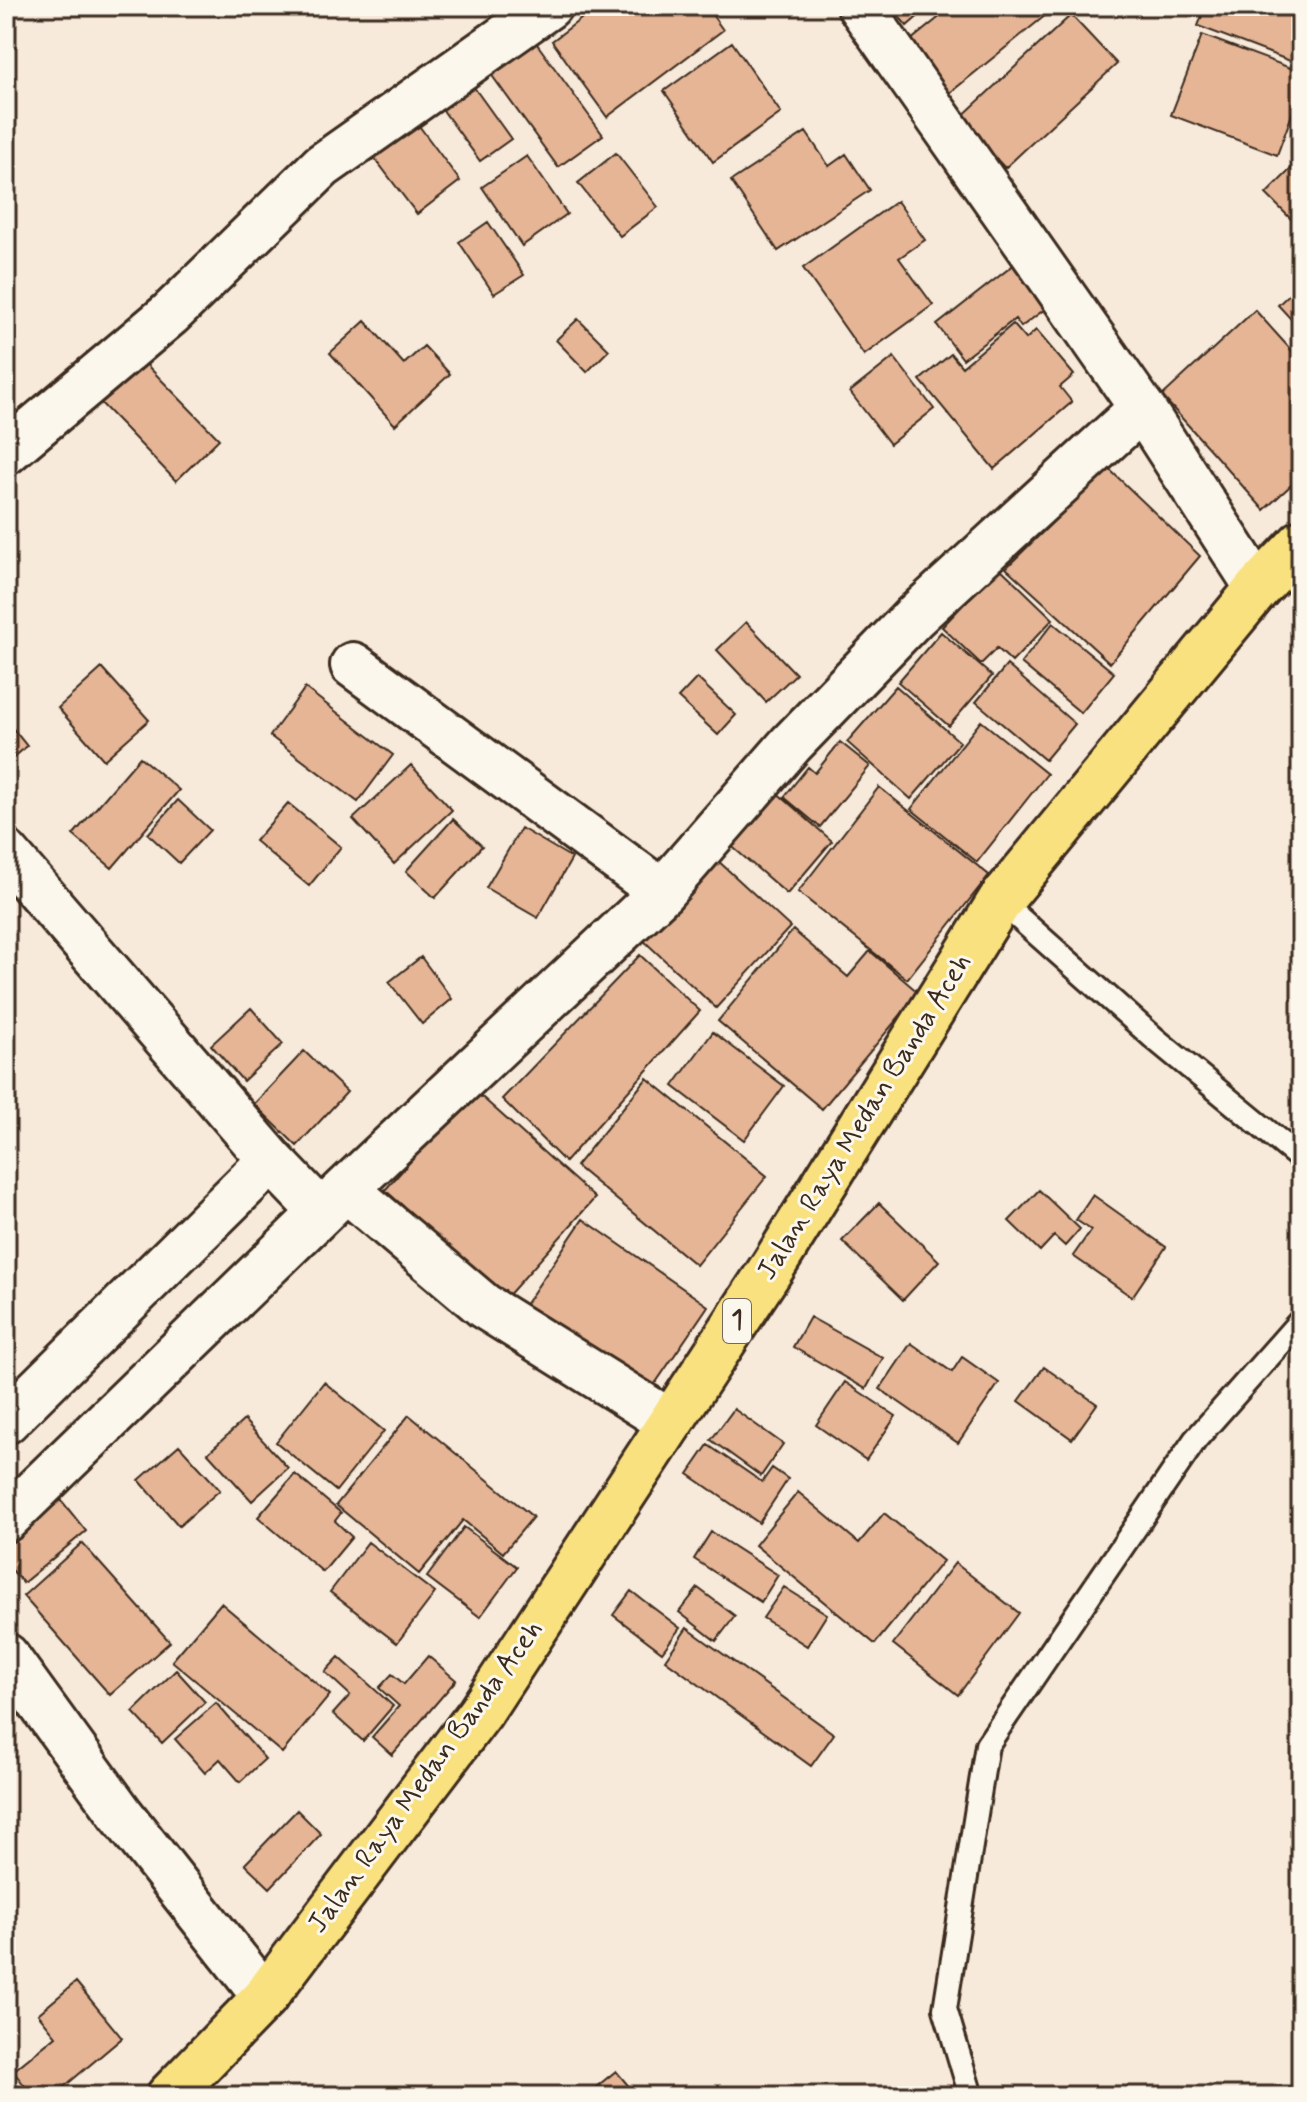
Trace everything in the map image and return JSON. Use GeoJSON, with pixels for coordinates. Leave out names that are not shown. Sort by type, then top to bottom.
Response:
{"type":"FeatureCollection","features":[{"type":"Feature","properties":{"kind":"highway","name":"Jalan Raya Medan Banda Aceh"},"geometry":{"type":"LineString","coordinates":[[169,2096],[265,1997],[480,1713],[773,1266],[1000,901],[1258,588],[1298,554]]}},
{"type":"Feature","properties":{"kind":"street"},"geometry":{"type":"LineString","coordinates":[[6,452],[170,314],[322,166],[549,6]]}},
{"type":"Feature","properties":{"kind":"street"},"geometry":{"type":"LineString","coordinates":[[860,6],[1142,408],[1258,588]]}},
{"type":"Feature","properties":{"kind":"street"},"geometry":{"type":"LineString","coordinates":[[6,1519],[334,1200],[662,892],[791,744],[914,617],[1142,408]]}},
{"type":"Feature","properties":{"kind":"street"},"geometry":{"type":"LineString","coordinates":[[353,665],[662,892]]}},
{"type":"Feature","properties":{"kind":"street"},"geometry":{"type":"LineString","coordinates":[[6,853],[271,1160],[334,1200],[484,1306],[670,1422]]}},
{"type":"Feature","properties":{"kind":"street"},"geometry":{"type":"LineString","coordinates":[[6,1421],[271,1160]]}},
{"type":"Feature","properties":{"kind":"street"},"geometry":{"type":"LineString","coordinates":[[6,1656],[120,1813],[265,1997]]}},
{"type":"Feature","properties":{"kind":"lane"},"geometry":{"type":"LineString","coordinates":[[1000,901],[1154,1038],[1301,1159]]}},
{"type":"Feature","properties":{"kind":"lane"},"geometry":{"type":"LineString","coordinates":[[971,2096],[945,2009],[987,1745],[1195,1440],[1301,1320]]}},
{"type":"Feature","properties":{"kind":"building"},"geometry":{"type":"Polygon","coordinates":[[[598,6],[727,6],[713,16],[723,30],[607,117],[552,41],[598,6]]]}},
{"type":"Feature","properties":{"kind":"building"},"geometry":{"type":"Polygon","coordinates":[[[890,6],[930,6],[907,26],[890,6]]]}},
{"type":"Feature","properties":{"kind":"building"},"geometry":{"type":"Polygon","coordinates":[[[953,6],[1057,6],[946,96],[905,45],[953,6]]]}},
{"type":"Feature","properties":{"kind":"building"},"geometry":{"type":"Polygon","coordinates":[[[1206,6],[1277,6],[1301,15],[1301,65],[1198,26],[1206,6]]]}},
{"type":"Feature","properties":{"kind":"building"},"geometry":{"type":"Polygon","coordinates":[[[1071,15],[1117,64],[1005,168],[959,119],[1071,15]]]}},
{"type":"Feature","properties":{"kind":"building"},"geometry":{"type":"Polygon","coordinates":[[[1202,35],[1301,72],[1301,90],[1277,155],[1171,115],[1202,35]]]}},
{"type":"Feature","properties":{"kind":"building"},"geometry":{"type":"Polygon","coordinates":[[[532,37],[603,135],[558,167],[488,70],[532,37]]]}},
{"type":"Feature","properties":{"kind":"building"},"geometry":{"type":"Polygon","coordinates":[[[732,42],[781,113],[713,162],[664,91],[732,42]]]}},
{"type":"Feature","properties":{"kind":"building"},"geometry":{"type":"Polygon","coordinates":[[[468,79],[511,139],[480,161],[437,102],[468,79]]]}},
{"type":"Feature","properties":{"kind":"building"},"geometry":{"type":"Polygon","coordinates":[[[411,115],[460,181],[417,214],[367,148],[411,115]]]}},
{"type":"Feature","properties":{"kind":"building"},"geometry":{"type":"Polygon","coordinates":[[[806,132],[829,166],[846,154],[870,190],[778,251],[731,181],[806,132]]]}},
{"type":"Feature","properties":{"kind":"building"},"geometry":{"type":"Polygon","coordinates":[[[616,153],[658,207],[620,236],[578,183],[616,153]]]}},
{"type":"Feature","properties":{"kind":"building"},"geometry":{"type":"Polygon","coordinates":[[[527,156],[567,214],[522,246],[482,187],[527,156]]]}},
{"type":"Feature","properties":{"kind":"building"},"geometry":{"type":"Polygon","coordinates":[[[1301,159],[1301,213],[1293,221],[1266,194],[1301,159]]]}},
{"type":"Feature","properties":{"kind":"building"},"geometry":{"type":"Polygon","coordinates":[[[897,201],[925,240],[899,258],[933,305],[864,355],[803,268],[897,201]]]}},
{"type":"Feature","properties":{"kind":"building"},"geometry":{"type":"Polygon","coordinates":[[[488,222],[524,275],[494,294],[459,242],[488,222]]]}},
{"type":"Feature","properties":{"kind":"building"},"geometry":{"type":"Polygon","coordinates":[[[1016,263],[1049,306],[1021,327],[1015,319],[963,359],[937,325],[1016,263]]]}},
{"type":"Feature","properties":{"kind":"building"},"geometry":{"type":"Polygon","coordinates":[[[1301,283],[1301,330],[1278,305],[1301,283]]]}},
{"type":"Feature","properties":{"kind":"building"},"geometry":{"type":"Polygon","coordinates":[[[1255,310],[1301,361],[1301,476],[1264,510],[1162,396],[1255,310]]]}},
{"type":"Feature","properties":{"kind":"building"},"geometry":{"type":"Polygon","coordinates":[[[578,319],[609,350],[587,372],[556,340],[578,319]]]}},
{"type":"Feature","properties":{"kind":"building"},"geometry":{"type":"Polygon","coordinates":[[[365,321],[404,364],[424,346],[450,374],[395,425],[330,353],[365,321]]]}},
{"type":"Feature","properties":{"kind":"building"},"geometry":{"type":"Polygon","coordinates":[[[1013,324],[1026,339],[1036,330],[1074,375],[1060,387],[1072,402],[994,469],[920,380],[951,354],[962,367],[1013,324]]]}},
{"type":"Feature","properties":{"kind":"building"},"geometry":{"type":"Polygon","coordinates":[[[894,357],[934,409],[890,444],[850,392],[894,357]]]}},
{"type":"Feature","properties":{"kind":"building"},"geometry":{"type":"Polygon","coordinates":[[[140,358],[219,439],[176,481],[97,399],[140,358]]]}},
{"type":"Feature","properties":{"kind":"building"},"geometry":{"type":"Polygon","coordinates":[[[1108,468],[1200,556],[1110,663],[1006,568],[1108,468]]]}},
{"type":"Feature","properties":{"kind":"building"},"geometry":{"type":"Polygon","coordinates":[[[999,567],[1053,619],[1012,662],[997,648],[981,664],[942,627],[999,567]]]}},
{"type":"Feature","properties":{"kind":"building"},"geometry":{"type":"Polygon","coordinates":[[[746,622],[796,674],[766,702],[717,650],[746,622]]]}},
{"type":"Feature","properties":{"kind":"building"},"geometry":{"type":"Polygon","coordinates":[[[1053,623],[1114,673],[1081,713],[1021,663],[1053,623]]]}},
{"type":"Feature","properties":{"kind":"building"},"geometry":{"type":"Polygon","coordinates":[[[941,632],[992,676],[949,726],[898,682],[941,632]]]}},
{"type":"Feature","properties":{"kind":"building"},"geometry":{"type":"Polygon","coordinates":[[[1007,665],[1075,724],[1045,760],[976,702],[1007,665]]]}},
{"type":"Feature","properties":{"kind":"building"},"geometry":{"type":"Polygon","coordinates":[[[102,668],[149,720],[104,760],[58,708],[102,668]]]}},
{"type":"Feature","properties":{"kind":"building"},"geometry":{"type":"Polygon","coordinates":[[[697,678],[736,715],[718,735],[678,698],[697,678]]]}},
{"type":"Feature","properties":{"kind":"building"},"geometry":{"type":"Polygon","coordinates":[[[896,686],[960,742],[911,799],[847,742],[896,686]]]}},
{"type":"Feature","properties":{"kind":"building"},"geometry":{"type":"Polygon","coordinates":[[[305,688],[393,755],[358,802],[270,736],[305,688]]]}},
{"type":"Feature","properties":{"kind":"building"},"geometry":{"type":"Polygon","coordinates":[[[6,720],[27,746],[6,764],[6,720]]]}},
{"type":"Feature","properties":{"kind":"building"},"geometry":{"type":"Polygon","coordinates":[[[981,721],[1047,774],[977,862],[911,809],[981,721]]]}},
{"type":"Feature","properties":{"kind":"building"},"geometry":{"type":"Polygon","coordinates":[[[840,742],[870,766],[820,827],[784,797],[808,767],[815,773],[840,742]]]}},
{"type":"Feature","properties":{"kind":"building"},"geometry":{"type":"Polygon","coordinates":[[[140,757],[179,790],[112,868],[73,835],[140,757]]]}},
{"type":"Feature","properties":{"kind":"building"},"geometry":{"type":"Polygon","coordinates":[[[411,765],[452,810],[394,864],[353,819],[411,765]]]}},
{"type":"Feature","properties":{"kind":"building"},"geometry":{"type":"Polygon","coordinates":[[[879,787],[989,875],[907,979],[798,892],[879,787]]]}},
{"type":"Feature","properties":{"kind":"building"},"geometry":{"type":"Polygon","coordinates":[[[775,791],[832,841],[787,894],[729,844],[775,791]]]}},
{"type":"Feature","properties":{"kind":"building"},"geometry":{"type":"Polygon","coordinates":[[[178,800],[210,830],[179,863],[148,834],[178,800]]]}},
{"type":"Feature","properties":{"kind":"building"},"geometry":{"type":"Polygon","coordinates":[[[288,803],[341,847],[309,886],[255,841],[288,803]]]}},
{"type":"Feature","properties":{"kind":"building"},"geometry":{"type":"Polygon","coordinates":[[[453,819],[482,846],[435,898],[406,871],[453,819]]]}},
{"type":"Feature","properties":{"kind":"building"},"geometry":{"type":"Polygon","coordinates":[[[521,828],[572,858],[538,918],[486,888],[521,828]]]}},
{"type":"Feature","properties":{"kind":"building"},"geometry":{"type":"Polygon","coordinates":[[[716,859],[790,927],[716,1008],[643,940],[716,859]]]}},
{"type":"Feature","properties":{"kind":"building"},"geometry":{"type":"Polygon","coordinates":[[[793,930],[848,977],[870,951],[919,993],[822,1109],[718,1021],[793,930]]]}},
{"type":"Feature","properties":{"kind":"building"},"geometry":{"type":"Polygon","coordinates":[[[640,955],[700,1011],[565,1162],[502,1099],[640,955]]]}},
{"type":"Feature","properties":{"kind":"building"},"geometry":{"type":"Polygon","coordinates":[[[421,957],[452,999],[422,1024],[389,982],[421,957]]]}},
{"type":"Feature","properties":{"kind":"building"},"geometry":{"type":"Polygon","coordinates":[[[251,1008],[283,1044],[243,1081],[211,1045],[251,1008]]]}},
{"type":"Feature","properties":{"kind":"building"},"geometry":{"type":"Polygon","coordinates":[[[713,1032],[784,1086],[744,1140],[673,1086],[713,1032]]]}},
{"type":"Feature","properties":{"kind":"building"},"geometry":{"type":"Polygon","coordinates":[[[304,1051],[347,1092],[297,1146],[254,1104],[304,1051]]]}},
{"type":"Feature","properties":{"kind":"building"},"geometry":{"type":"Polygon","coordinates":[[[647,1078],[767,1176],[696,1265],[576,1166],[647,1078]]]}},
{"type":"Feature","properties":{"kind":"building"},"geometry":{"type":"Polygon","coordinates":[[[474,1090],[595,1198],[506,1298],[385,1190],[474,1090]]]}},
{"type":"Feature","properties":{"kind":"building"},"geometry":{"type":"Polygon","coordinates":[[[1039,1190],[1080,1229],[1065,1246],[1054,1236],[1040,1251],[1009,1221],[1039,1190]]]}},
{"type":"Feature","properties":{"kind":"building"},"geometry":{"type":"Polygon","coordinates":[[[1093,1195],[1166,1247],[1132,1297],[1073,1256],[1091,1230],[1076,1220],[1093,1195]]]}},
{"type":"Feature","properties":{"kind":"building"},"geometry":{"type":"Polygon","coordinates":[[[879,1203],[939,1261],[903,1300],[842,1241],[879,1203]]]}},
{"type":"Feature","properties":{"kind":"building"},"geometry":{"type":"Polygon","coordinates":[[[583,1219],[708,1306],[646,1397],[521,1311],[583,1219]]]}},
{"type":"Feature","properties":{"kind":"building"},"geometry":{"type":"Polygon","coordinates":[[[810,1317],[883,1358],[866,1389],[793,1347],[810,1317]]]}},
{"type":"Feature","properties":{"kind":"building"},"geometry":{"type":"Polygon","coordinates":[[[911,1343],[952,1372],[962,1357],[999,1383],[958,1443],[880,1389],[911,1343]]]}},
{"type":"Feature","properties":{"kind":"building"},"geometry":{"type":"Polygon","coordinates":[[[1044,1367],[1097,1404],[1072,1439],[1019,1401],[1044,1367]]]}},
{"type":"Feature","properties":{"kind":"building"},"geometry":{"type":"Polygon","coordinates":[[[324,1382],[384,1431],[336,1491],[276,1442],[324,1382]]]}},
{"type":"Feature","properties":{"kind":"building"},"geometry":{"type":"Polygon","coordinates":[[[845,1382],[896,1416],[866,1460],[816,1425],[845,1382]]]}},
{"type":"Feature","properties":{"kind":"building"},"geometry":{"type":"Polygon","coordinates":[[[734,1409],[783,1444],[761,1476],[711,1440],[734,1409]]]}},
{"type":"Feature","properties":{"kind":"building"},"geometry":{"type":"Polygon","coordinates":[[[409,1415],[533,1517],[503,1553],[463,1520],[419,1574],[336,1505],[409,1415]]]}},
{"type":"Feature","properties":{"kind":"building"},"geometry":{"type":"Polygon","coordinates":[[[244,1420],[288,1468],[252,1501],[208,1453],[244,1420]]]}},
{"type":"Feature","properties":{"kind":"building"},"geometry":{"type":"Polygon","coordinates":[[[179,1445],[220,1490],[179,1526],[139,1480],[179,1445]]]}},
{"type":"Feature","properties":{"kind":"building"},"geometry":{"type":"Polygon","coordinates":[[[708,1445],[762,1482],[772,1468],[788,1479],[759,1523],[688,1474],[708,1445]]]}},
{"type":"Feature","properties":{"kind":"building"},"geometry":{"type":"Polygon","coordinates":[[[295,1474],[341,1513],[335,1521],[352,1537],[323,1572],[258,1517],[295,1474]]]}},
{"type":"Feature","properties":{"kind":"building"},"geometry":{"type":"Polygon","coordinates":[[[798,1492],[859,1543],[884,1513],[943,1561],[875,1644],[755,1545],[798,1492]]]}},
{"type":"Feature","properties":{"kind":"building"},"geometry":{"type":"Polygon","coordinates":[[[61,1500],[86,1531],[23,1583],[6,1563],[6,1546],[61,1500]]]}},
{"type":"Feature","properties":{"kind":"building"},"geometry":{"type":"Polygon","coordinates":[[[464,1527],[517,1567],[480,1617],[427,1577],[464,1527]]]}},
{"type":"Feature","properties":{"kind":"building"},"geometry":{"type":"Polygon","coordinates":[[[711,1532],[778,1575],[761,1602],[694,1559],[711,1532]]]}},
{"type":"Feature","properties":{"kind":"building"},"geometry":{"type":"Polygon","coordinates":[[[368,1542],[435,1593],[397,1643],[330,1592],[368,1542]]]}},
{"type":"Feature","properties":{"kind":"building"},"geometry":{"type":"Polygon","coordinates":[[[82,1543],[170,1642],[110,1695],[23,1596],[82,1543]]]}},
{"type":"Feature","properties":{"kind":"building"},"geometry":{"type":"Polygon","coordinates":[[[955,1563],[1019,1613],[958,1695],[893,1644],[955,1563]]]}},
{"type":"Feature","properties":{"kind":"building"},"geometry":{"type":"Polygon","coordinates":[[[784,1587],[827,1614],[807,1646],[763,1618],[784,1587]]]}},
{"type":"Feature","properties":{"kind":"building"},"geometry":{"type":"Polygon","coordinates":[[[698,1588],[735,1616],[716,1641],[679,1612],[698,1588]]]}},
{"type":"Feature","properties":{"kind":"building"},"geometry":{"type":"Polygon","coordinates":[[[631,1591],[680,1628],[662,1652],[613,1615],[631,1591]]]}},
{"type":"Feature","properties":{"kind":"building"},"geometry":{"type":"Polygon","coordinates":[[[221,1603],[330,1695],[282,1753],[172,1661],[221,1603]]]}},
{"type":"Feature","properties":{"kind":"building"},"geometry":{"type":"Polygon","coordinates":[[[687,1628],[834,1734],[811,1766],[665,1660],[687,1628]]]}},
{"type":"Feature","properties":{"kind":"building"},"geometry":{"type":"Polygon","coordinates":[[[428,1656],[456,1680],[392,1755],[372,1737],[399,1706],[379,1688],[392,1674],[404,1684],[428,1656]]]}},
{"type":"Feature","properties":{"kind":"building"},"geometry":{"type":"Polygon","coordinates":[[[339,1657],[393,1706],[363,1741],[333,1714],[350,1695],[325,1672],[339,1657]]]}},
{"type":"Feature","properties":{"kind":"building"},"geometry":{"type":"Polygon","coordinates":[[[176,1670],[205,1702],[162,1743],[133,1712],[176,1670]]]}},
{"type":"Feature","properties":{"kind":"building"},"geometry":{"type":"Polygon","coordinates":[[[216,1703],[265,1759],[240,1782],[220,1759],[205,1773],[175,1739],[216,1703]]]}},
{"type":"Feature","properties":{"kind":"building"},"geometry":{"type":"Polygon","coordinates":[[[297,1810],[321,1834],[270,1888],[245,1864],[297,1810]]]}},
{"type":"Feature","properties":{"kind":"building"},"geometry":{"type":"Polygon","coordinates":[[[76,1982],[122,2038],[53,2096],[33,2096],[13,2071],[56,2036],[38,2014],[76,1982]]]}},
{"type":"Feature","properties":{"kind":"building"},"geometry":{"type":"Polygon","coordinates":[[[616,2071],[637,2096],[585,2096],[616,2071]]]}}]}
